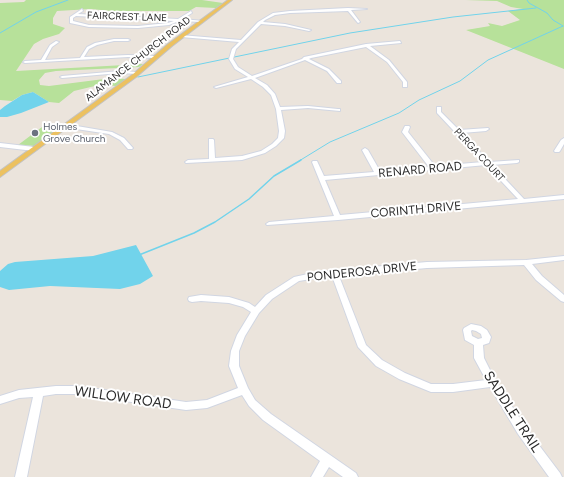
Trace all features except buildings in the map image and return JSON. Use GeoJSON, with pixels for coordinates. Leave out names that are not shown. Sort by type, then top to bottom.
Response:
{"type":"FeatureCollection","features":[{"type":"Feature","properties":{"kind":"main road","name":"ALAMANCE CHURCH ROAD"},"geometry":{"type":"LineString","coordinates":[[0,175],[137,74],[181,36],[230,0]]}},
{"type":"Feature","properties":{"kind":"street"},"geometry":{"type":"LineString","coordinates":[[348,9],[358,22]]}},
{"type":"Feature","properties":{"kind":"street"},"geometry":{"type":"LineString","coordinates":[[188,162],[242,158],[263,152],[274,145],[281,138],[282,131],[278,109],[270,90],[236,68],[231,59],[232,51],[259,23],[266,17],[281,13],[365,9]]}},
{"type":"Feature","properties":{"kind":"street"},"geometry":{"type":"LineString","coordinates":[[82,10],[71,18],[71,22],[89,26],[152,27],[169,24],[191,12]]}},
{"type":"Feature","properties":{"kind":"street","name":"FAIRCREST LANE"},"geometry":{"type":"LineString","coordinates":[[75,14],[202,21]]}},
{"type":"Feature","properties":{"kind":"street"},"geometry":{"type":"LineString","coordinates":[[259,23],[285,25],[308,30]]}},
{"type":"Feature","properties":{"kind":"street"},"geometry":{"type":"LineString","coordinates":[[181,36],[242,41]]}},
{"type":"Feature","properties":{"kind":"street"},"geometry":{"type":"LineString","coordinates":[[82,59],[88,48],[96,44],[110,40],[128,40]]}},
{"type":"Feature","properties":{"kind":"street"},"geometry":{"type":"LineString","coordinates":[[42,61],[51,46],[57,42]]}},
{"type":"Feature","properties":{"kind":"street"},"geometry":{"type":"LineString","coordinates":[[216,87],[252,78],[304,58],[366,45],[400,42]]}},
{"type":"Feature","properties":{"kind":"street"},"geometry":{"type":"LineString","coordinates":[[366,45],[388,61],[405,82],[405,86]]}},
{"type":"Feature","properties":{"kind":"street"},"geometry":{"type":"LineString","coordinates":[[25,62],[128,56],[155,57]]}},
{"type":"Feature","properties":{"kind":"street"},"geometry":{"type":"LineString","coordinates":[[304,58],[328,70],[339,82]]}},
{"type":"Feature","properties":{"kind":"street"},"geometry":{"type":"LineString","coordinates":[[62,77],[120,72],[137,74]]}},
{"type":"Feature","properties":{"kind":"street"},"geometry":{"type":"LineString","coordinates":[[278,109],[308,107],[338,110]]}},
{"type":"Feature","properties":{"kind":"street","name":"PERGA COURT"},"geometry":{"type":"LineString","coordinates":[[439,108],[439,112],[457,132],[522,200]]}},
{"type":"Feature","properties":{"kind":"street"},"geometry":{"type":"LineString","coordinates":[[65,126],[110,133],[122,140],[130,148]]}},
{"type":"Feature","properties":{"kind":"street"},"geometry":{"type":"LineString","coordinates":[[407,127],[405,132],[433,168]]}},
{"type":"Feature","properties":{"kind":"street"},"geometry":{"type":"LineString","coordinates":[[457,132],[486,129]]}},
{"type":"Feature","properties":{"kind":"street"},"geometry":{"type":"LineString","coordinates":[[211,140],[212,160]]}},
{"type":"Feature","properties":{"kind":"street"},"geometry":{"type":"LineString","coordinates":[[557,152],[564,140]]}},
{"type":"Feature","properties":{"kind":"street"},"geometry":{"type":"LineString","coordinates":[[0,145],[34,149]]}},
{"type":"Feature","properties":{"kind":"street"},"geometry":{"type":"LineString","coordinates":[[365,150],[378,173]]}},
{"type":"Feature","properties":{"kind":"street","name":"RENARD ROAD"},"geometry":{"type":"LineString","coordinates":[[322,178],[517,161]]}},
{"type":"Feature","properties":{"kind":"street"},"geometry":{"type":"LineString","coordinates":[[315,162],[338,218]]}},
{"type":"Feature","properties":{"kind":"street","name":"CORINTH DRIVE"},"geometry":{"type":"LineString","coordinates":[[269,224],[564,197]]}},
{"type":"Feature","properties":{"kind":"street","name":"PONDEROSA DRIVE"},"geometry":{"type":"LineString","coordinates":[[352,477],[267,417],[252,403],[244,390],[234,366],[235,351],[241,335],[256,312],[269,297],[297,279],[317,275],[427,265],[526,262],[564,258]]}},
{"type":"Feature","properties":{"kind":"street"},"geometry":{"type":"LineString","coordinates":[[526,262],[539,278],[564,299]]}},
{"type":"Feature","properties":{"kind":"street"},"geometry":{"type":"LineString","coordinates":[[335,274],[362,347],[379,362],[402,376],[431,388],[453,388],[492,383]]}},
{"type":"Feature","properties":{"kind":"street"},"geometry":{"type":"LineString","coordinates":[[192,299],[219,299],[246,306],[256,312]]}},
{"type":"Feature","properties":{"kind":"street","name":"SADDLE TRAIL"},"geometry":{"type":"LineString","coordinates":[[478,343],[479,358],[492,383],[522,431],[556,477]]}},
{"type":"Feature","properties":{"kind":"street","name":"WILLOW ROAD"},"geometry":{"type":"LineString","coordinates":[[0,400],[19,394],[56,390],[77,390],[186,406],[207,404],[244,390]]}},
{"type":"Feature","properties":{"kind":"street"},"geometry":{"type":"LineString","coordinates":[[21,477],[38,392]]}},
{"type":"Feature","properties":{"kind":"street"},"geometry":{"type":"LineString","coordinates":[[317,477],[327,459]]}},
{"type":"Feature","properties":{"kind":"green space"},"geometry":{"type":"Polygon","coordinates":[[[26,0],[202,0],[223,3],[216,8],[196,7],[189,11],[111,11],[91,9],[57,11],[53,18],[53,24],[65,28],[59,34],[43,39],[34,44],[16,71],[143,64],[139,67],[56,71],[45,73],[39,80],[40,85],[49,86],[112,78],[126,79],[117,86],[99,85],[74,91],[59,103],[49,102],[33,92],[22,95],[12,101],[0,100],[0,3],[24,2],[26,0]]]}},
{"type":"Feature","properties":{"kind":"green space"},"geometry":{"type":"Polygon","coordinates":[[[465,0],[564,0],[564,69],[466,30],[490,26],[488,23],[502,26],[520,20],[508,11],[523,9],[511,7],[497,1],[465,0]]]}},
{"type":"Feature","properties":{"kind":"green space"},"geometry":{"type":"Polygon","coordinates":[[[42,127],[58,129],[35,146],[18,145],[42,127]]]}},
{"type":"Feature","properties":{"kind":"water"},"geometry":{"type":"Polygon","coordinates":[[[33,92],[49,102],[21,113],[7,117],[0,117],[0,110],[5,106],[22,95],[33,92]]]}},
{"type":"Feature","properties":{"kind":"water"},"geometry":{"type":"Polygon","coordinates":[[[136,245],[153,276],[140,284],[120,289],[50,286],[9,290],[0,287],[0,271],[8,264],[15,262],[93,256],[136,245]]]}},
{"type":"Feature","properties":{"kind":"waterway"},"geometry":{"type":"LineString","coordinates":[[0,33],[36,12],[68,0]]}},
{"type":"Feature","properties":{"kind":"waterway"},"geometry":{"type":"LineString","coordinates":[[299,161],[330,142],[399,113],[419,100],[460,81],[488,60],[563,26],[553,20],[547,13],[529,3],[527,0]]}},
{"type":"Feature","properties":{"kind":"waterway"},"geometry":{"type":"LineString","coordinates":[[138,77],[350,33],[453,17],[536,8]]}},
{"type":"Feature","properties":{"kind":"waterway"},"geometry":{"type":"LineString","coordinates":[[139,255],[194,233],[215,222],[249,199],[274,176],[301,160]]}},
{"type":"Feature","properties":{"kind":"place","name":"Holmes Grove Church"},"geometry":{"type":"Point","coordinates":[35,133]}}]}
